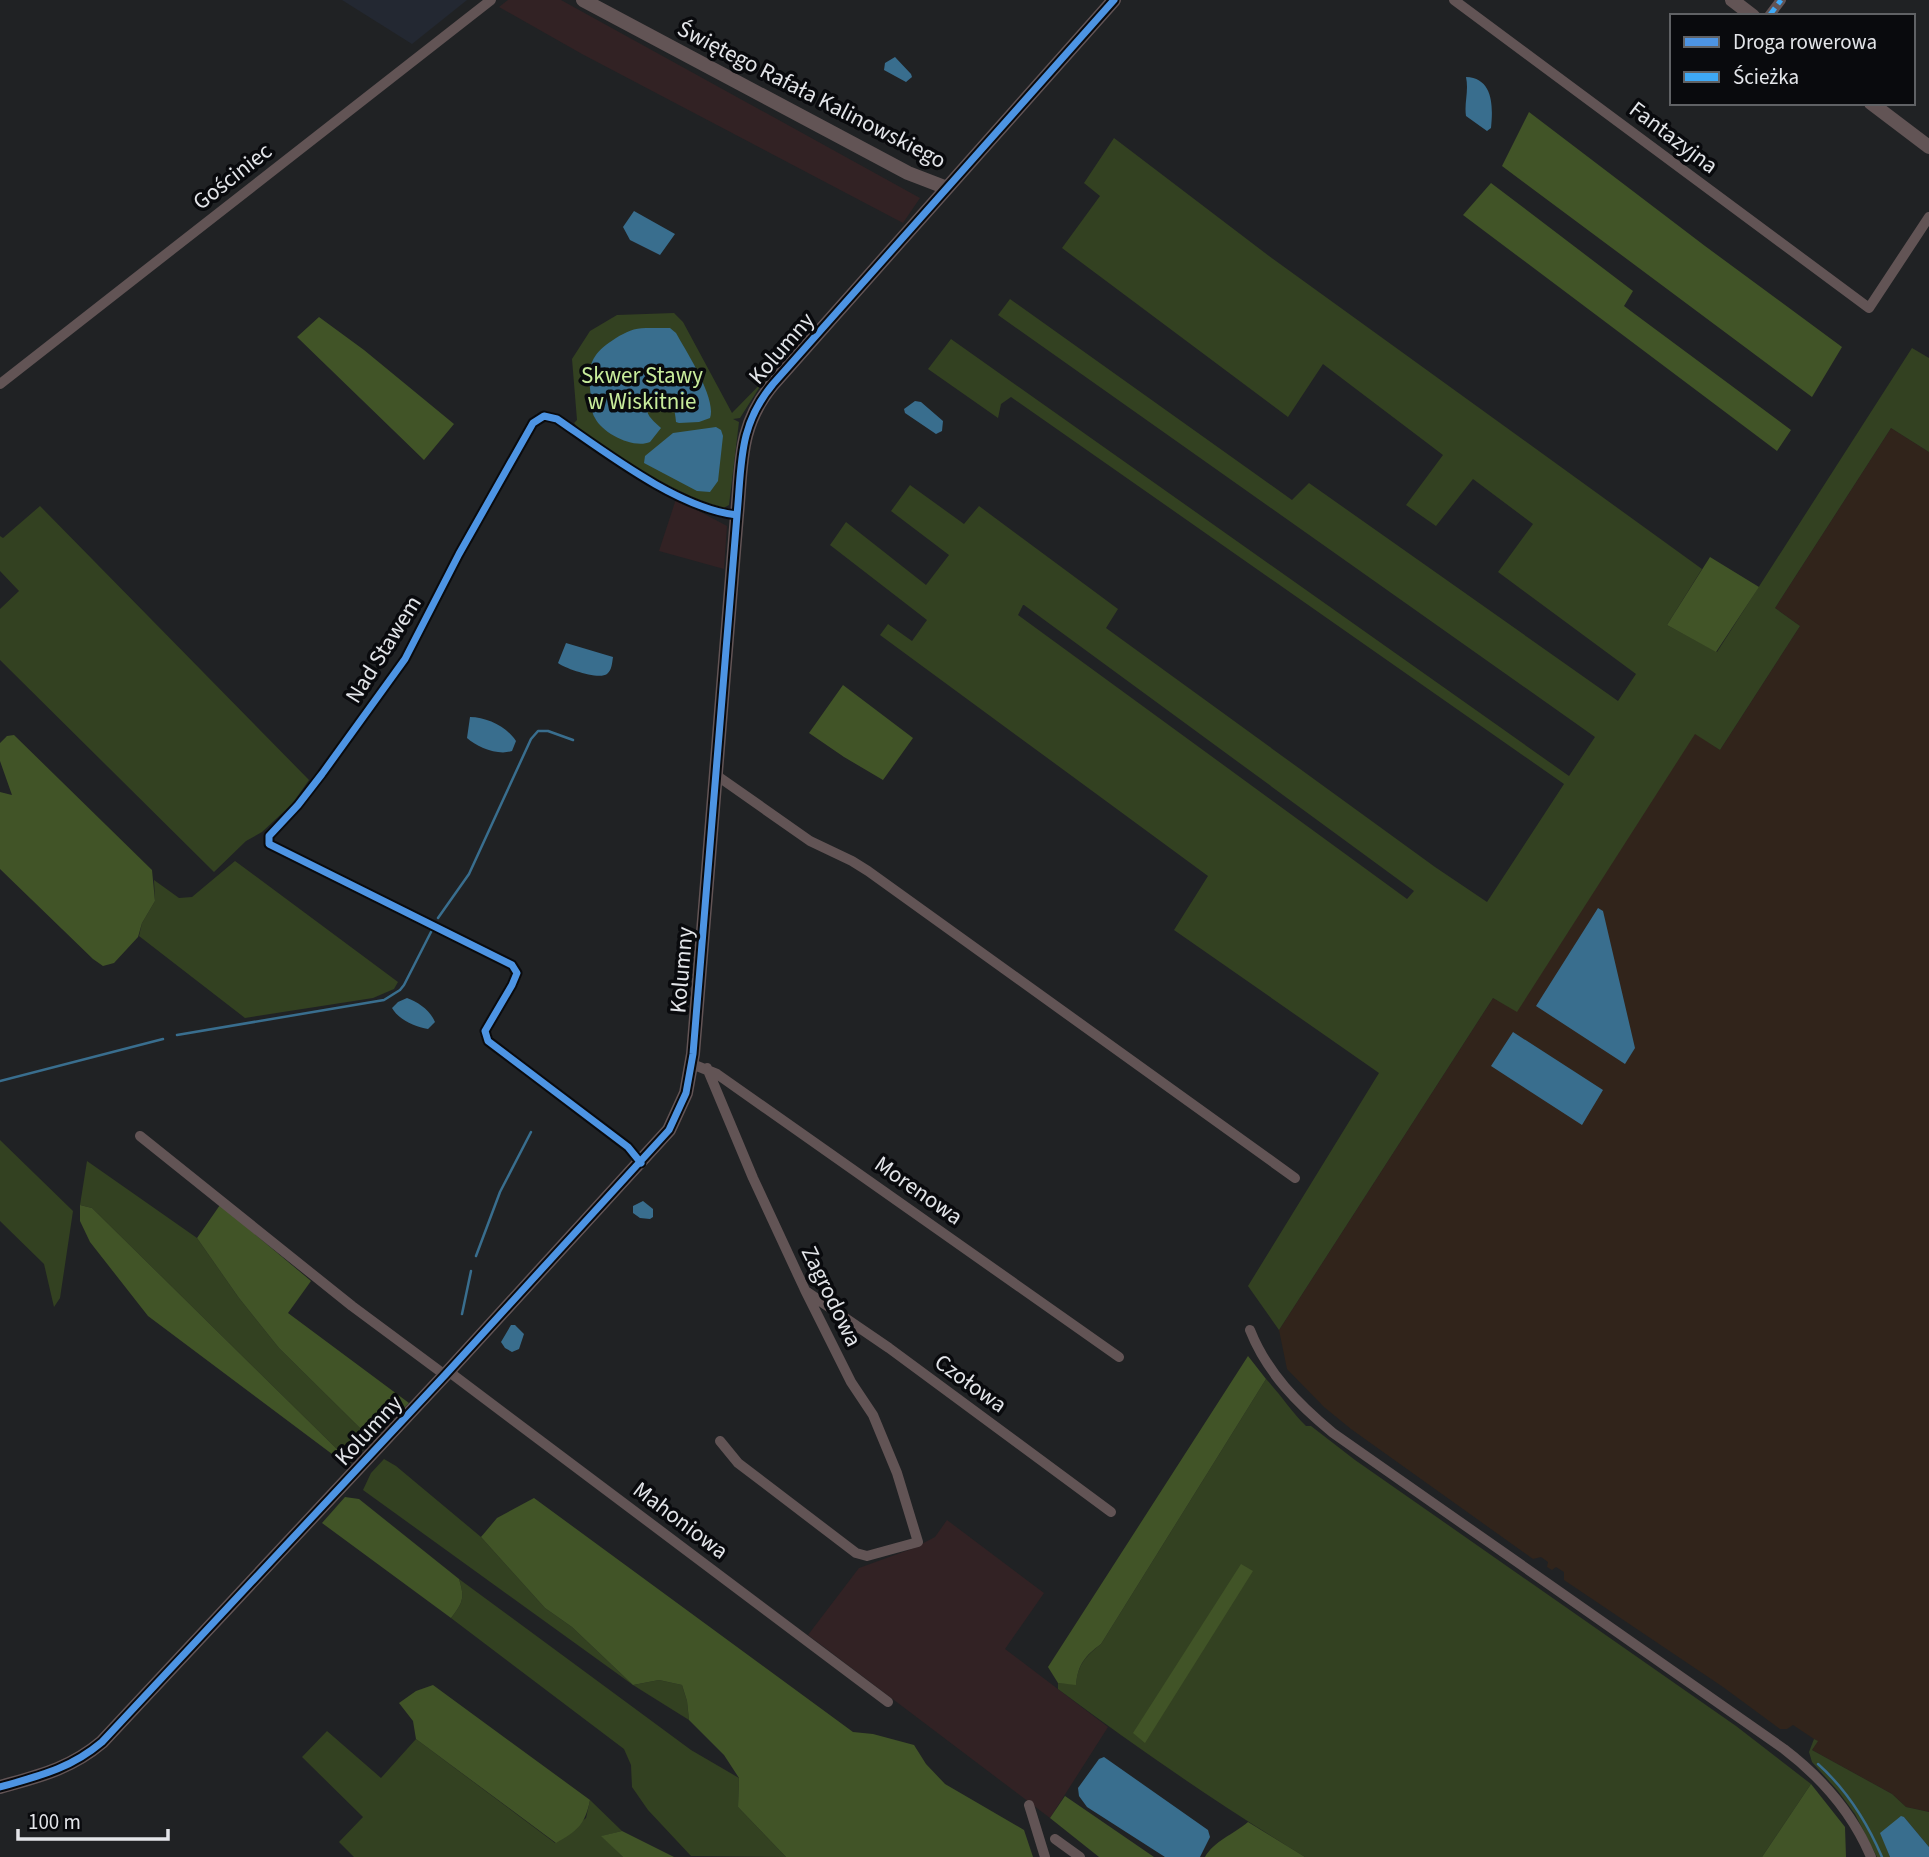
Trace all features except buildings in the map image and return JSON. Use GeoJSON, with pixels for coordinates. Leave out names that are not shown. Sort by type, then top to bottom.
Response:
{"type":"FeatureCollection","features":[{"type":"Feature","properties":{"kind":"street","name":"Gościniec"},"geometry":{"type":"LineString","coordinates":[[0,384],[491,0]]}},
{"type":"Feature","properties":{"kind":"street","name":"Świętego Rafała Kalinowskiego"},"geometry":{"type":"LineString","coordinates":[[583,0],[908,173],[947,188]]}},
{"type":"Feature","properties":{"kind":"street","name":"Kolumny"},"geometry":{"type":"LineString","coordinates":[[0,1787],[63,1768],[85,1756],[102,1742],[641,1163],[673,1123],[686,1093],[692,1064],[737,516],[747,429],[760,402],[1114,0]]}},
{"type":"Feature","properties":{"kind":"street","name":"Fantazyjna"},"geometry":{"type":"LineString","coordinates":[[1454,0],[1869,308],[1929,217]]}},
{"type":"Feature","properties":{"kind":"street"},"geometry":{"type":"LineString","coordinates":[[1732,0],[1750,14]]}},
{"type":"Feature","properties":{"kind":"street"},"geometry":{"type":"LineString","coordinates":[[1874,105],[1929,147]]}},
{"type":"Feature","properties":{"kind":"street","name":"Nad Stawem"},"geometry":{"type":"LineString","coordinates":[[641,1163],[628,1147],[488,1041],[485,1031],[512,985],[517,973],[515,968],[323,869],[273,847],[269,844],[269,836],[323,774],[405,659],[459,554],[527,431],[537,419],[544,416],[557,419],[641,476],[696,504],[737,516]]}},
{"type":"Feature","properties":{"kind":"street"},"geometry":{"type":"LineString","coordinates":[[716,775],[810,841],[852,860],[868,871],[1294,1178]]}},
{"type":"Feature","properties":{"kind":"street","name":"Morenowa"},"geometry":{"type":"LineString","coordinates":[[692,1064],[708,1068],[1119,1357]]}},
{"type":"Feature","properties":{"kind":"street","name":"Zagrodowa"},"geometry":{"type":"LineString","coordinates":[[708,1068],[753,1178],[805,1290],[851,1382],[873,1415],[897,1472],[918,1542],[867,1556],[856,1553],[738,1463],[720,1441]]}},
{"type":"Feature","properties":{"kind":"street","name":"Mahoniowa"},"geometry":{"type":"LineString","coordinates":[[140,1136],[352,1306],[447,1373],[888,1702]]}},
{"type":"Feature","properties":{"kind":"street","name":"Czołowa"},"geometry":{"type":"LineString","coordinates":[[805,1290],[889,1348],[1111,1512]]}},
{"type":"Feature","properties":{"kind":"street"},"geometry":{"type":"LineString","coordinates":[[1250,1330],[1263,1359],[1273,1373],[1302,1405],[1333,1433],[1807,1767],[1843,1807],[1871,1857]]}},
{"type":"Feature","properties":{"kind":"street"},"geometry":{"type":"LineString","coordinates":[[1029,1805],[1045,1857]]}},
{"type":"Feature","properties":{"kind":"street"},"geometry":{"type":"LineString","coordinates":[[1055,1839],[1080,1857]]}},
{"type":"Feature","properties":{"kind":"shaded area"},"geometry":{"type":"Polygon","coordinates":[[[342,0],[467,0],[412,44],[342,0]]]}},
{"type":"Feature","properties":{"kind":"shaded area"},"geometry":{"type":"Polygon","coordinates":[[[508,0],[561,0],[920,198],[903,223],[582,54],[499,7],[508,0]]]}},
{"type":"Feature","properties":{"kind":"shaded area"},"geometry":{"type":"Polygon","coordinates":[[[1891,428],[1929,452],[1929,1812],[1906,1807],[1892,1794],[1812,1750],[1817,1741],[1793,1725],[1780,1729],[1723,1687],[1564,1580],[1564,1572],[1556,1567],[1552,1570],[1547,1567],[1548,1562],[1541,1557],[1533,1559],[1351,1429],[1324,1407],[1287,1369],[1279,1330],[1493,998],[1517,1011],[1695,733],[1720,750],[1800,626],[1775,608],[1891,428]]]}},
{"type":"Feature","properties":{"kind":"shaded area"},"geometry":{"type":"Polygon","coordinates":[[[676,499],[727,526],[724,569],[659,551],[676,499]]]}},
{"type":"Feature","properties":{"kind":"shaded area"},"geometry":{"type":"Polygon","coordinates":[[[947,1520],[1044,1593],[1005,1649],[1108,1727],[1050,1818],[808,1635],[859,1568],[914,1548],[935,1537],[947,1520]]]}},
{"type":"Feature","properties":{"kind":"green space"},"geometry":{"type":"Polygon","coordinates":[[[1529,112],[1842,347],[1812,397],[1502,166],[1529,112]]]}},
{"type":"Feature","properties":{"kind":"green space"},"geometry":{"type":"Polygon","coordinates":[[[1114,138],[1269,256],[1702,569],[1667,625],[1717,652],[1912,348],[1929,358],[1929,452],[1891,428],[1775,608],[1800,626],[1720,750],[1695,734],[1517,1012],[1493,998],[1279,1330],[1248,1286],[1379,1073],[1174,930],[1208,876],[880,635],[888,624],[912,641],[927,620],[830,545],[846,522],[926,585],[949,555],[891,511],[910,485],[964,524],[979,506],[1118,609],[1106,628],[1487,902],[1564,784],[1011,397],[1001,404],[998,418],[928,369],[951,339],[1569,776],[1595,737],[998,315],[1010,299],[1292,500],[1309,483],[1618,701],[1636,674],[1498,572],[1533,524],[1473,479],[1436,526],[1406,505],[1443,455],[1323,364],[1288,417],[1062,248],[1100,196],[1084,183],[1114,138]],[[1024,605],[1018,615],[1407,899],[1414,891],[1024,605]]]}},
{"type":"Feature","properties":{"kind":"green space"},"geometry":{"type":"Polygon","coordinates":[[[1491,183],[1633,291],[1624,306],[1791,430],[1777,451],[1463,215],[1491,183]]]}},
{"type":"Feature","properties":{"kind":"green space","name":"Skwer Stawy w Wiskitnie"},"geometry":{"type":"Polygon","coordinates":[[[674,313],[683,322],[732,413],[774,370],[740,418],[733,419],[739,422],[729,505],[720,510],[647,476],[581,431],[574,423],[577,420],[572,359],[590,331],[617,315],[674,313]]]}},
{"type":"Feature","properties":{"kind":"green space"},"geometry":{"type":"Polygon","coordinates":[[[319,317],[454,424],[424,460],[297,337],[319,317]]]}},
{"type":"Feature","properties":{"kind":"green space"},"geometry":{"type":"Polygon","coordinates":[[[40,506],[309,780],[292,804],[262,832],[246,841],[214,872],[0,660],[0,609],[19,591],[0,571],[0,536],[3,538],[40,506]]]}},
{"type":"Feature","properties":{"kind":"green space"},"geometry":{"type":"Polygon","coordinates":[[[1710,557],[1759,587],[1716,652],[1667,625],[1710,557]]]}},
{"type":"Feature","properties":{"kind":"green space"},"geometry":{"type":"Polygon","coordinates":[[[843,685],[913,738],[883,780],[809,733],[843,685]]]}},
{"type":"Feature","properties":{"kind":"green space"},"geometry":{"type":"Polygon","coordinates":[[[14,735],[152,870],[155,901],[142,923],[138,937],[114,963],[103,966],[93,959],[0,869],[0,792],[12,795],[0,761],[0,743],[7,736],[14,735]]]}},
{"type":"Feature","properties":{"kind":"green space"},"geometry":{"type":"Polygon","coordinates":[[[235,861],[398,982],[394,989],[373,998],[245,1018],[139,936],[142,923],[155,901],[154,880],[179,898],[192,897],[235,861]]]}},
{"type":"Feature","properties":{"kind":"green space"},"geometry":{"type":"Polygon","coordinates":[[[0,1140],[73,1211],[60,1298],[54,1307],[44,1264],[0,1221],[0,1140]]]}},
{"type":"Feature","properties":{"kind":"green space"},"geometry":{"type":"Polygon","coordinates":[[[87,1161],[197,1238],[239,1298],[279,1348],[371,1442],[351,1463],[344,1463],[342,1454],[92,1208],[80,1205],[87,1161]]]}},
{"type":"Feature","properties":{"kind":"green space"},"geometry":{"type":"Polygon","coordinates":[[[80,1205],[92,1208],[342,1454],[344,1463],[148,1316],[90,1242],[80,1221],[80,1205]]]}},
{"type":"Feature","properties":{"kind":"green space"},"geometry":{"type":"Polygon","coordinates":[[[220,1205],[311,1281],[288,1313],[409,1403],[371,1442],[279,1348],[239,1298],[197,1238],[220,1205]]]}},
{"type":"Feature","properties":{"kind":"green space"},"geometry":{"type":"Polygon","coordinates":[[[1248,1356],[1266,1379],[1101,1644],[1083,1661],[1076,1685],[1058,1683],[1048,1667],[1248,1356]]]}},
{"type":"Feature","properties":{"kind":"green space"},"geometry":{"type":"Polygon","coordinates":[[[1266,1379],[1306,1426],[1311,1426],[1355,1460],[1736,1726],[1811,1784],[1762,1857],[1305,1857],[1180,1776],[1058,1689],[1058,1683],[1076,1684],[1084,1661],[1101,1644],[1266,1379]]]}},
{"type":"Feature","properties":{"kind":"green space"},"geometry":{"type":"Polygon","coordinates":[[[384,1459],[481,1537],[545,1608],[572,1627],[633,1685],[363,1490],[371,1473],[384,1459]]]}},
{"type":"Feature","properties":{"kind":"green space"},"geometry":{"type":"Polygon","coordinates":[[[345,1497],[359,1499],[459,1579],[462,1600],[451,1618],[322,1523],[345,1497]]]}},
{"type":"Feature","properties":{"kind":"green space"},"geometry":{"type":"Polygon","coordinates":[[[534,1498],[853,1732],[873,1734],[914,1745],[926,1764],[945,1784],[1024,1830],[1033,1857],[786,1857],[738,1807],[739,1778],[724,1755],[689,1720],[682,1685],[659,1680],[633,1685],[572,1627],[545,1608],[481,1537],[497,1518],[534,1498]]]}},
{"type":"Feature","properties":{"kind":"green space"},"geometry":{"type":"Polygon","coordinates":[[[1241,1564],[1253,1571],[1145,1743],[1133,1733],[1241,1564]]]}},
{"type":"Feature","properties":{"kind":"green space"},"geometry":{"type":"Polygon","coordinates":[[[459,1579],[691,1750],[739,1778],[738,1807],[786,1857],[691,1856],[648,1810],[632,1787],[631,1765],[624,1749],[451,1618],[462,1600],[459,1579]]]}},
{"type":"Feature","properties":{"kind":"green space"},"geometry":{"type":"Polygon","coordinates":[[[659,1680],[682,1685],[689,1720],[633,1685],[659,1680]]]}},
{"type":"Feature","properties":{"kind":"green space"},"geometry":{"type":"Polygon","coordinates":[[[433,1685],[590,1800],[586,1816],[579,1826],[556,1843],[416,1739],[413,1721],[399,1703],[416,1691],[433,1685]]]}},
{"type":"Feature","properties":{"kind":"green space"},"geometry":{"type":"Polygon","coordinates":[[[327,1731],[381,1778],[416,1739],[555,1843],[586,1818],[590,1800],[622,1831],[602,1836],[623,1857],[354,1857],[339,1842],[363,1817],[302,1757],[327,1731]]]}},
{"type":"Feature","properties":{"kind":"green space"},"geometry":{"type":"Polygon","coordinates":[[[1814,1739],[1818,1741],[1812,1750],[1892,1794],[1906,1807],[1929,1812],[1929,1847],[1904,1817],[1881,1833],[1890,1857],[1877,1857],[1855,1814],[1812,1762],[1809,1752],[1814,1739]]]}},
{"type":"Feature","properties":{"kind":"green space"},"geometry":{"type":"Polygon","coordinates":[[[1811,1784],[1845,1827],[1846,1857],[1762,1857],[1811,1784]]]}},
{"type":"Feature","properties":{"kind":"green space"},"geometry":{"type":"Polygon","coordinates":[[[1065,1796],[1154,1857],[1099,1857],[1050,1818],[1065,1796]]]}},
{"type":"Feature","properties":{"kind":"green space"},"geometry":{"type":"Polygon","coordinates":[[[1248,1822],[1305,1857],[1205,1857],[1219,1842],[1248,1822]]]}},
{"type":"Feature","properties":{"kind":"green space"},"geometry":{"type":"Polygon","coordinates":[[[622,1831],[674,1857],[623,1857],[601,1836],[622,1831]]]}},
{"type":"Feature","properties":{"kind":"water"},"geometry":{"type":"Polygon","coordinates":[[[895,57],[911,74],[912,77],[906,82],[884,70],[885,63],[895,57]]]}},
{"type":"Feature","properties":{"kind":"water"},"geometry":{"type":"Polygon","coordinates":[[[1466,77],[1482,83],[1490,95],[1492,120],[1491,128],[1487,131],[1466,116],[1466,77]]]}},
{"type":"Feature","properties":{"kind":"water"},"geometry":{"type":"Polygon","coordinates":[[[634,211],[675,234],[660,255],[630,240],[623,227],[634,211]]]}},
{"type":"Feature","properties":{"kind":"water"},"geometry":{"type":"Polygon","coordinates":[[[646,328],[670,328],[676,333],[705,388],[711,410],[710,418],[699,422],[679,423],[676,422],[674,408],[668,398],[654,398],[647,404],[647,412],[661,428],[650,442],[643,444],[620,439],[599,424],[592,408],[590,370],[595,356],[607,344],[627,332],[646,328]]]}},
{"type":"Feature","properties":{"kind":"water"},"geometry":{"type":"Polygon","coordinates":[[[915,401],[921,402],[943,421],[942,431],[936,434],[905,413],[904,409],[915,401]]]}},
{"type":"Feature","properties":{"kind":"water"},"geometry":{"type":"Polygon","coordinates":[[[716,427],[721,430],[723,436],[718,481],[710,492],[697,491],[644,463],[645,456],[673,433],[716,427]]]}},
{"type":"Feature","properties":{"kind":"water"},"geometry":{"type":"Polygon","coordinates":[[[566,643],[613,657],[610,670],[603,675],[590,675],[558,663],[566,643]]]}},
{"type":"Feature","properties":{"kind":"water"},"geometry":{"type":"Polygon","coordinates":[[[470,717],[490,721],[507,731],[516,741],[512,751],[488,750],[467,738],[470,717]]]}},
{"type":"Feature","properties":{"kind":"water"},"geometry":{"type":"Polygon","coordinates":[[[1598,908],[1603,911],[1635,1048],[1625,1064],[1536,1006],[1598,908]]]}},
{"type":"Feature","properties":{"kind":"water"},"geometry":{"type":"Polygon","coordinates":[[[407,998],[423,1007],[433,1018],[435,1022],[428,1029],[408,1022],[392,1008],[407,998]]]}},
{"type":"Feature","properties":{"kind":"water"},"geometry":{"type":"Polygon","coordinates":[[[1513,1032],[1603,1090],[1582,1125],[1491,1066],[1513,1032]]]}},
{"type":"Feature","properties":{"kind":"water"},"geometry":{"type":"Polygon","coordinates":[[[643,1201],[653,1209],[653,1217],[650,1219],[640,1218],[633,1213],[633,1206],[643,1201]]]}},
{"type":"Feature","properties":{"kind":"water"},"geometry":{"type":"Polygon","coordinates":[[[511,1325],[515,1325],[524,1334],[519,1349],[512,1352],[501,1342],[511,1325]]]}},
{"type":"Feature","properties":{"kind":"water"},"geometry":{"type":"Polygon","coordinates":[[[1104,1757],[1208,1830],[1210,1837],[1200,1857],[1165,1857],[1087,1807],[1079,1796],[1078,1788],[1099,1759],[1104,1757]]]}},
{"type":"Feature","properties":{"kind":"water"},"geometry":{"type":"Polygon","coordinates":[[[1901,1816],[1929,1847],[1929,1857],[1890,1857],[1880,1833],[1901,1816]]]}},
{"type":"Feature","properties":{"kind":"waterway"},"geometry":{"type":"LineString","coordinates":[[438,918],[469,874],[531,739],[538,731],[548,731],[573,740]]}},
{"type":"Feature","properties":{"kind":"waterway"},"geometry":{"type":"LineString","coordinates":[[177,1035],[384,1000],[404,985],[432,930]]}},
{"type":"Feature","properties":{"kind":"waterway"},"geometry":{"type":"LineString","coordinates":[[0,1081],[163,1039]]}},
{"type":"Feature","properties":{"kind":"waterway"},"geometry":{"type":"LineString","coordinates":[[476,1256],[500,1192],[531,1132]]}},
{"type":"Feature","properties":{"kind":"waterway"},"geometry":{"type":"LineString","coordinates":[[462,1314],[471,1271]]}},
{"type":"Feature","properties":{"kind":"waterway"},"geometry":{"type":"LineString","coordinates":[[1818,1764],[1855,1807],[1882,1857]]}},
{"type":"Feature","properties":{"kind":"marked path"},"geometry":{"type":"LineString","coordinates":[[1770,14],[1781,0]]}},
{"type":"Feature","properties":{"kind":"cycle path"},"geometry":{"type":"LineString","coordinates":[[0,1787],[66,1765],[102,1742],[445,1375],[669,1130],[686,1093],[693,1054],[741,462],[753,415],[773,384],[1114,0]]}},
{"type":"Feature","properties":{"kind":"cycle path"},"geometry":{"type":"LineString","coordinates":[[641,1163],[628,1147],[488,1041],[485,1031],[517,973],[512,965],[269,844],[269,836],[322,774],[405,659],[459,554],[533,423],[544,416],[557,419],[667,491],[715,511],[737,515]]}}]}
